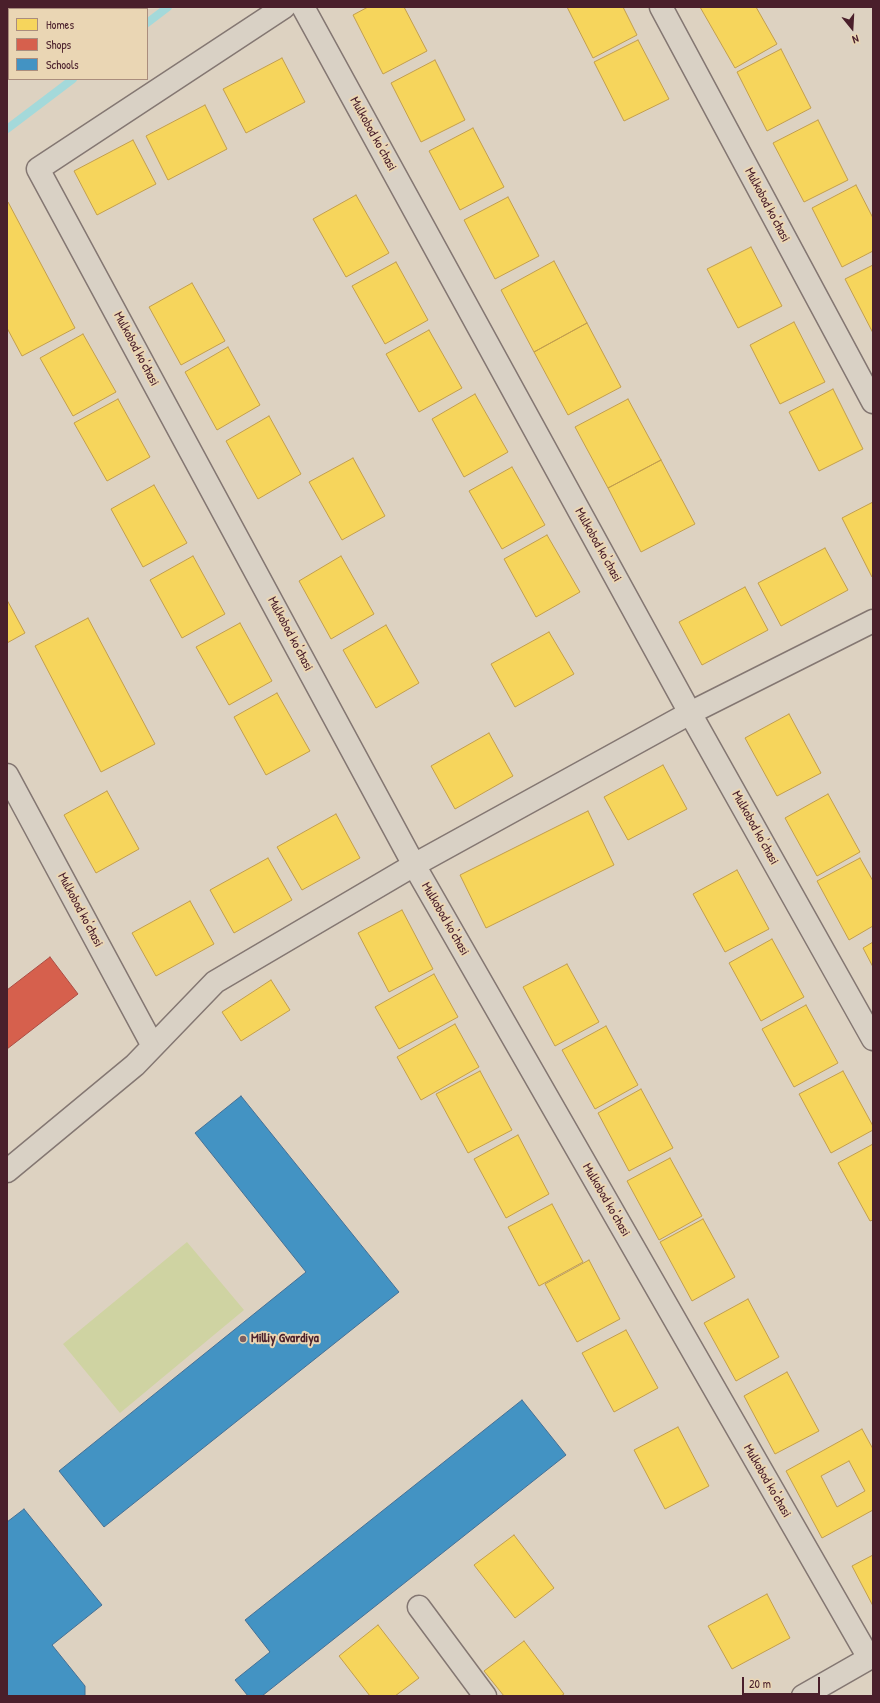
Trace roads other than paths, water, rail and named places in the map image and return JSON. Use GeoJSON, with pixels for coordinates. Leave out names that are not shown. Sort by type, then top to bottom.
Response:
{"type":"FeatureCollection","features":[{"type":"Feature","properties":{"kind":"street","name":"Mulkobod ko'chasi"},"geometry":{"type":"LineString","coordinates":[[284,7],[38,170],[414,865],[871,1657]]}},
{"type":"Feature","properties":{"kind":"street","name":"Mulkobod ko'chasi"},"geometry":{"type":"LineString","coordinates":[[303,7],[690,713],[873,1039]]}},
{"type":"Feature","properties":{"kind":"street","name":"Mulkobod ko'chasi"},"geometry":{"type":"LineString","coordinates":[[661,7],[873,402]]}},
{"type":"Feature","properties":{"kind":"street"},"geometry":{"type":"LineString","coordinates":[[7,1171],[134,1065],[215,982],[414,865],[690,713],[873,621]]}},
{"type":"Feature","properties":{"kind":"street","name":"Mulkobod ko'chasi"},"geometry":{"type":"LineString","coordinates":[[7,775],[153,1046]]}},
{"type":"Feature","properties":{"kind":"street"},"geometry":{"type":"LineString","coordinates":[[419,1607],[485,1696]]}},
{"type":"Feature","properties":{"kind":"street"},"geometry":{"type":"LineString","coordinates":[[803,1696],[871,1657]]}},
{"type":"Feature","properties":{"kind":"waterway"},"geometry":{"type":"LineString","coordinates":[[148,22],[168,7]]}},
{"type":"Feature","properties":{"kind":"waterway"},"geometry":{"type":"LineString","coordinates":[[7,129],[72,80]]}},
{"type":"Feature","properties":{"kind":"place","name":"Milliy Gvardiya"},"geometry":{"type":"Point","coordinates":[243,1339]}}]}
